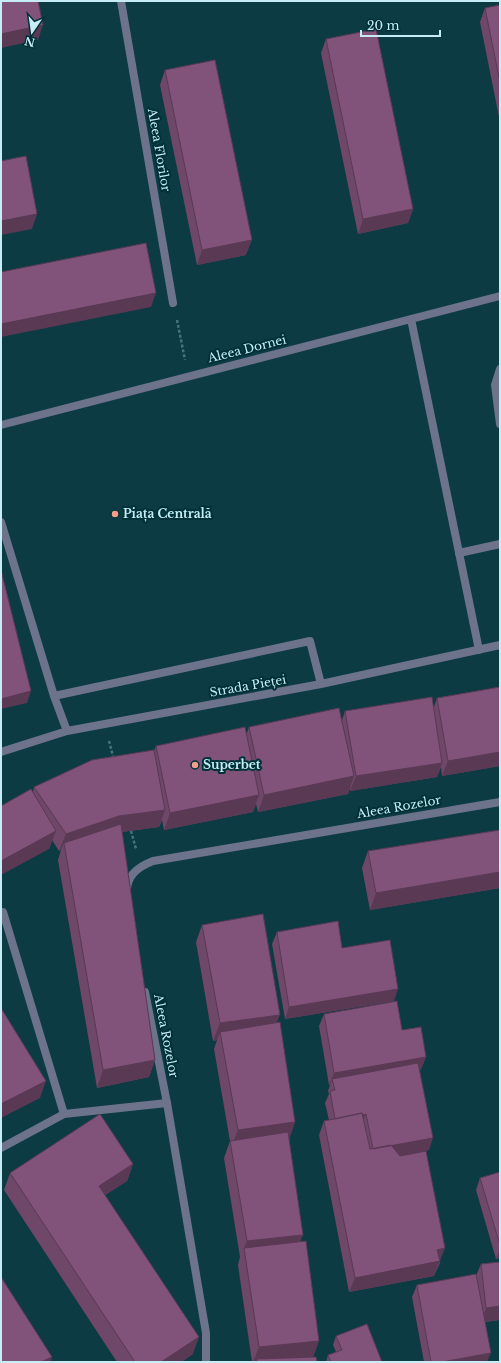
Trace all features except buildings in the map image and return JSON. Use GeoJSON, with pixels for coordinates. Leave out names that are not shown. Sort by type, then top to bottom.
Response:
{"type":"FeatureCollection","features":[{"type":"Feature","properties":{"kind":"street","name":"Aleea Florilor"},"geometry":{"type":"LineString","coordinates":[[121,1],[173,303]]}},
{"type":"Feature","properties":{"kind":"street","name":"Aleea Dornei"},"geometry":{"type":"LineString","coordinates":[[1,425],[500,296]]}},
{"type":"Feature","properties":{"kind":"street"},"geometry":{"type":"LineString","coordinates":[[411,319],[479,650]]}},
{"type":"Feature","properties":{"kind":"street"},"geometry":{"type":"LineString","coordinates":[[500,368],[498,370],[495,385],[500,424]]}},
{"type":"Feature","properties":{"kind":"street"},"geometry":{"type":"LineString","coordinates":[[1,522],[54,696],[67,731]]}},
{"type":"Feature","properties":{"kind":"street"},"geometry":{"type":"LineString","coordinates":[[459,553],[500,544]]}},
{"type":"Feature","properties":{"kind":"street"},"geometry":{"type":"LineString","coordinates":[[54,696],[310,641],[321,684]]}},
{"type":"Feature","properties":{"kind":"street","name":"Strada Pieței"},"geometry":{"type":"LineString","coordinates":[[1,752],[67,731],[321,684],[500,645]]}},
{"type":"Feature","properties":{"kind":"street","name":"Aleea Rozelor"},"geometry":{"type":"LineString","coordinates":[[126,897],[127,886],[131,876],[141,865],[153,861],[500,802]]}},
{"type":"Feature","properties":{"kind":"street"},"geometry":{"type":"LineString","coordinates":[[3,912],[64,1114]]}},
{"type":"Feature","properties":{"kind":"street","name":"Aleea Rozelor"},"geometry":{"type":"LineString","coordinates":[[143,981],[167,1103],[206,1333],[206,1362]]}},
{"type":"Feature","properties":{"kind":"street"},"geometry":{"type":"LineString","coordinates":[[1,1148],[64,1114],[167,1103]]}},
{"type":"Feature","properties":{"kind":"path"},"geometry":{"type":"LineString","coordinates":[[173,303],[188,376]]}},
{"type":"Feature","properties":{"kind":"path"},"geometry":{"type":"LineString","coordinates":[[104,724],[115,765]]}},
{"type":"Feature","properties":{"kind":"place","name":"Piața Centrală"},"geometry":{"type":"Point","coordinates":[115,514]}},
{"type":"Feature","properties":{"kind":"place","name":"Superbet"},"geometry":{"type":"Point","coordinates":[195,765]}}]}
